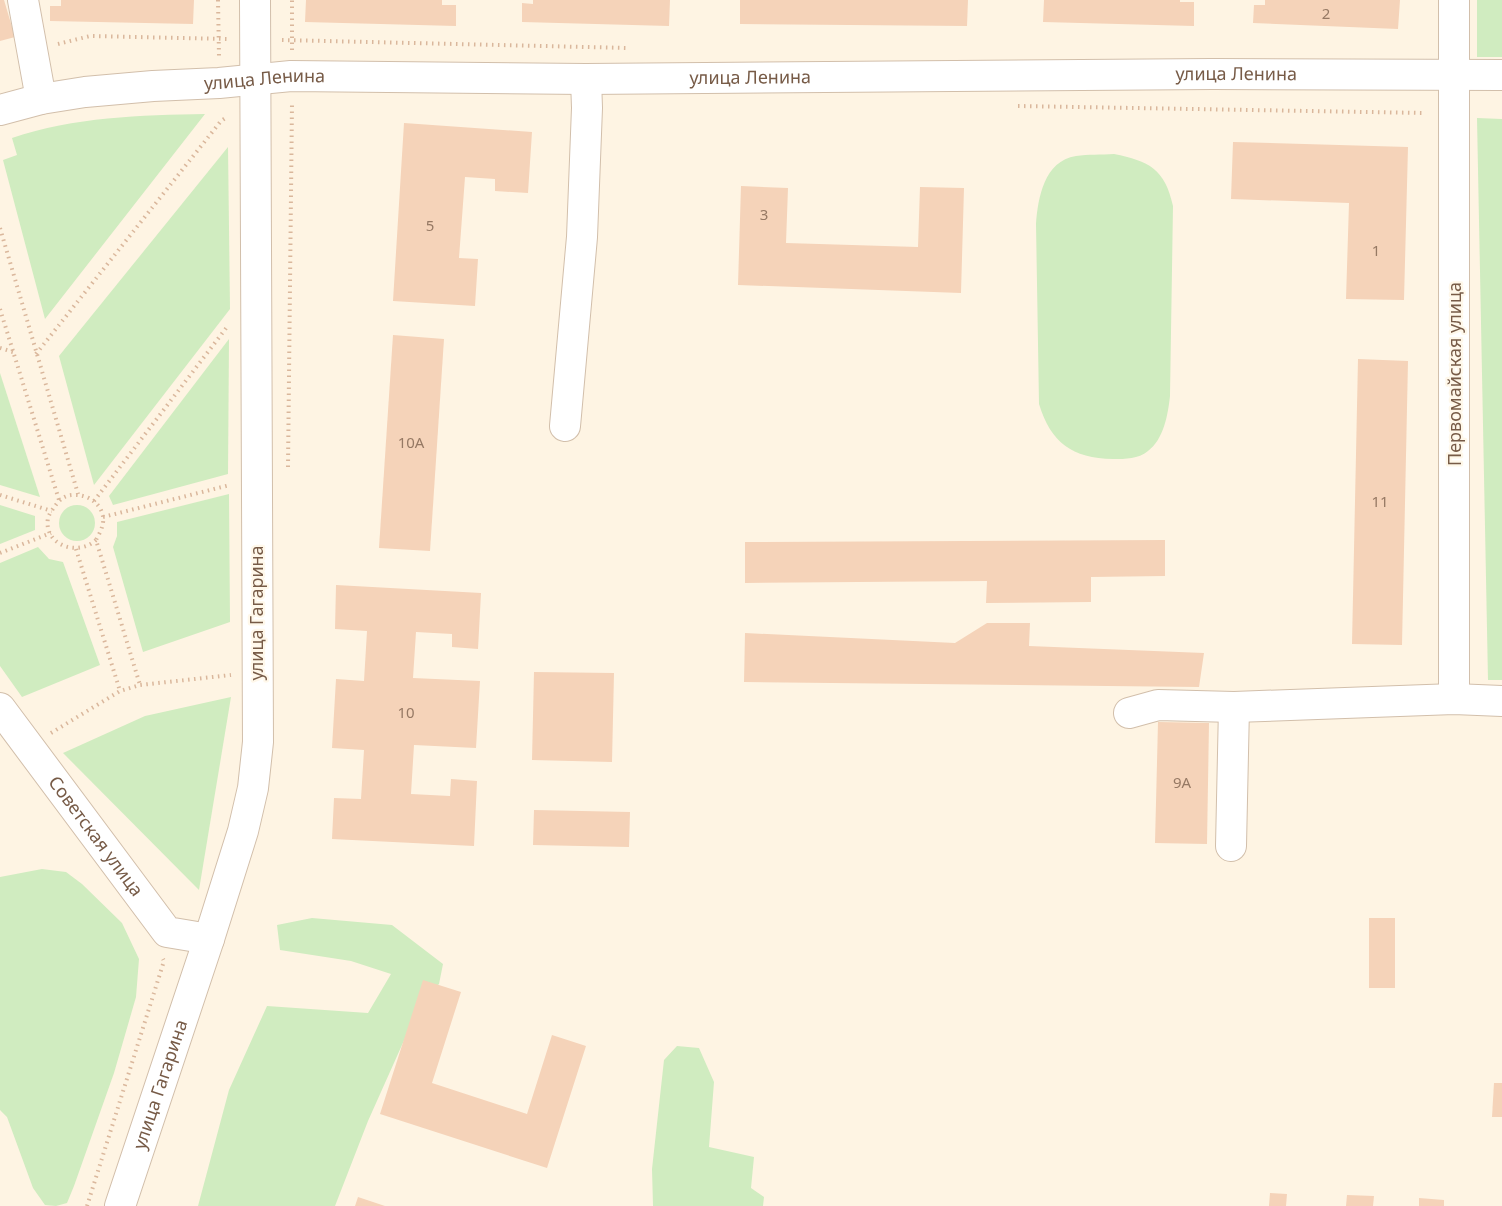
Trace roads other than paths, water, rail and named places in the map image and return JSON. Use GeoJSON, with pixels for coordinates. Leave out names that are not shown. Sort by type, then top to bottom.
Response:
{"type":"FeatureCollection","features":[{"type":"Feature","properties":{"kind":"street"},"geometry":{"type":"LineString","coordinates":[[22,0],[41,99]]}},
{"type":"Feature","properties":{"kind":"street","name":"улица Гагарина"},"geometry":{"type":"LineString","coordinates":[[120,1206],[209,939],[243,831],[253,788],[258,742],[255,0]]}},
{"type":"Feature","properties":{"kind":"street","name":"Первомайская улица"},"geometry":{"type":"LineString","coordinates":[[1454,0],[1454,699]]}},
{"type":"Feature","properties":{"kind":"street","name":"улица Ленина"},"geometry":{"type":"LineString","coordinates":[[0,110],[41,99],[119,89],[291,76],[586,79],[1212,74],[1502,75]]}},
{"type":"Feature","properties":{"kind":"street"},"geometry":{"type":"LineString","coordinates":[[565,426],[582,237],[586,79]]}},
{"type":"Feature","properties":{"kind":"street"},"geometry":{"type":"LineString","coordinates":[[1130,713],[1158,705],[1234,707],[1454,699],[1502,701]]}},
{"type":"Feature","properties":{"kind":"street"},"geometry":{"type":"LineString","coordinates":[[1231,846],[1234,707]]}},
{"type":"Feature","properties":{"kind":"street","name":"Советская улица"},"geometry":{"type":"LineString","coordinates":[[0,708],[167,932],[209,939]]}}]}
